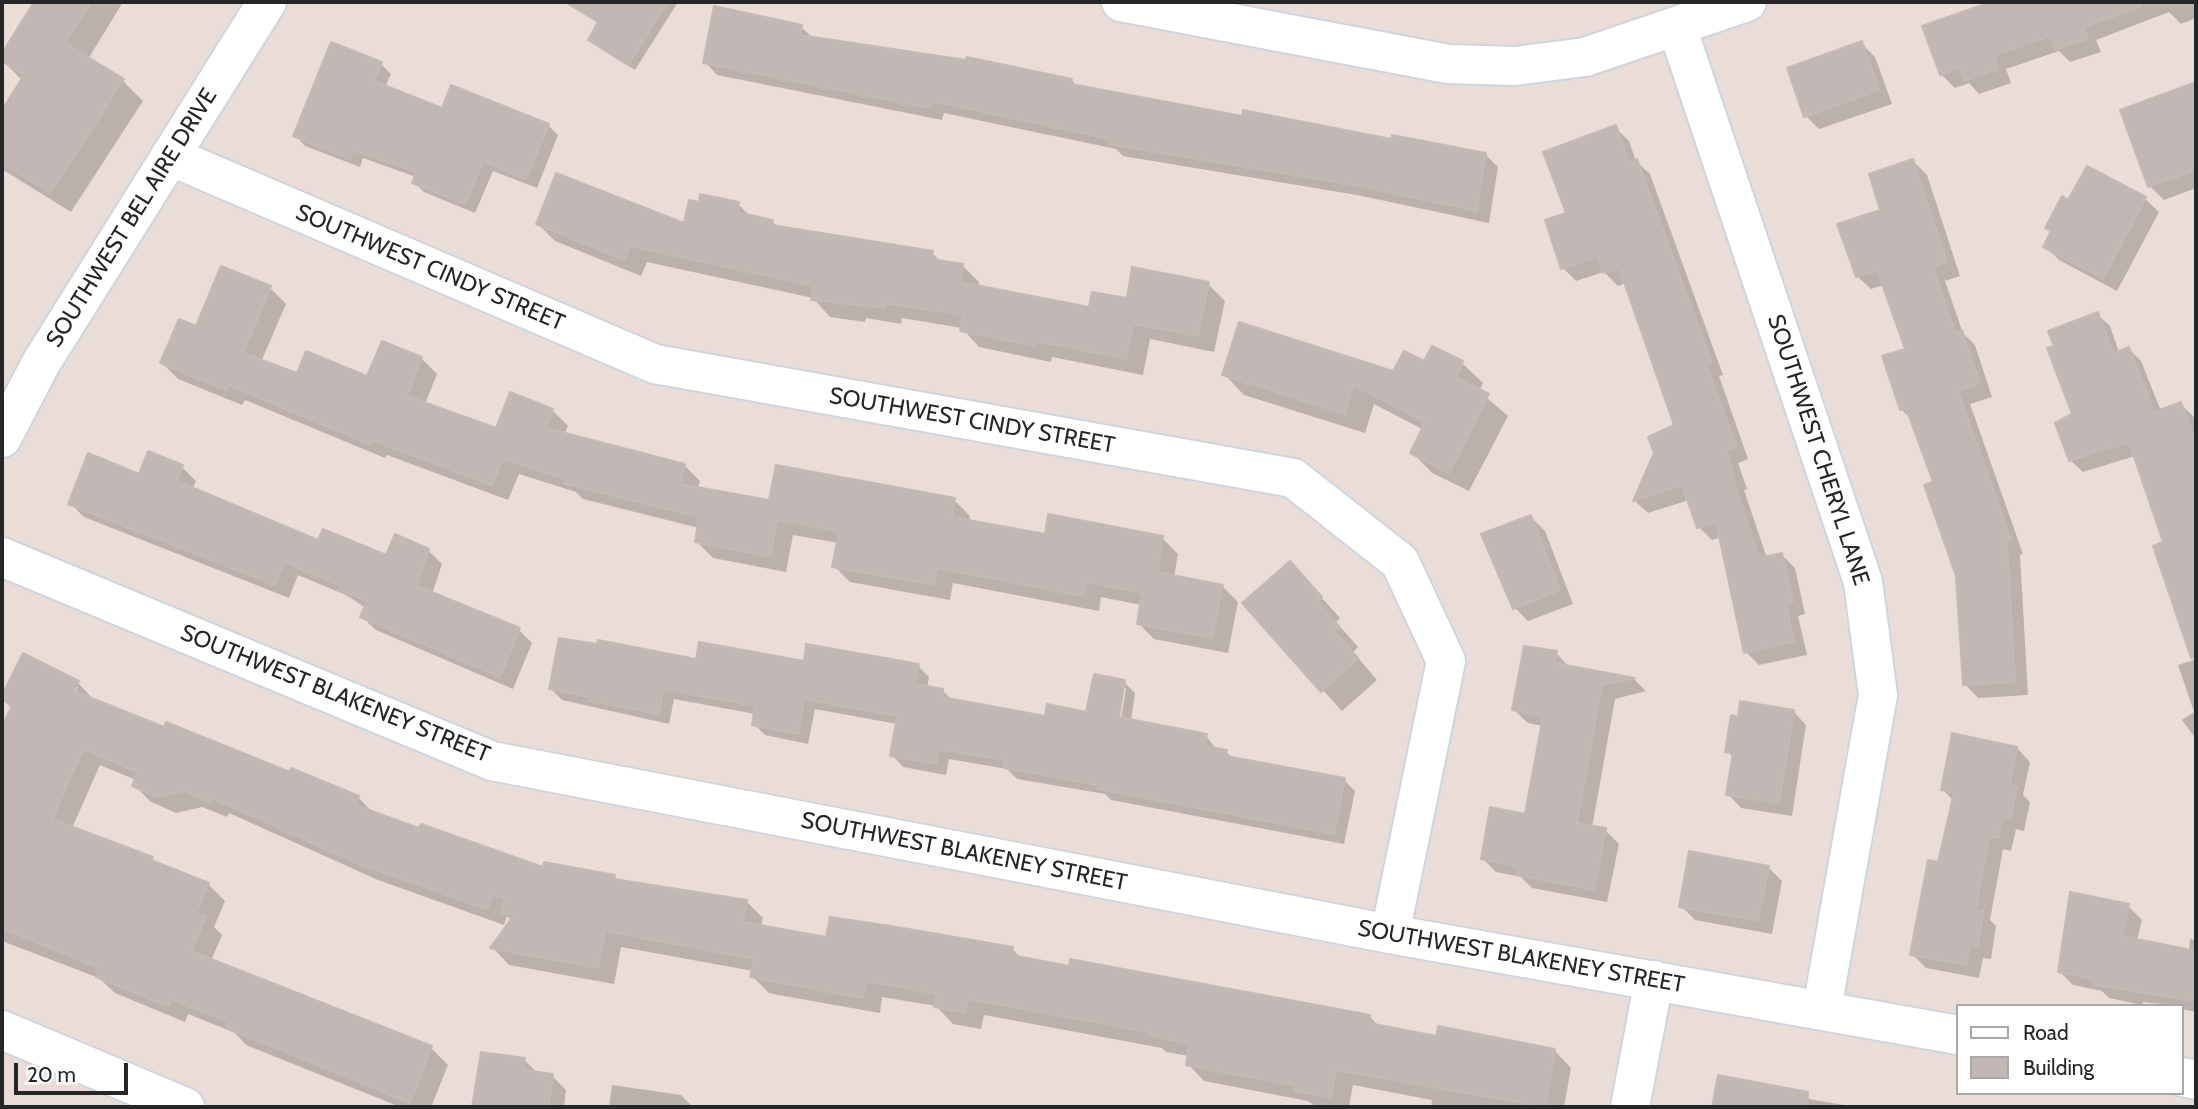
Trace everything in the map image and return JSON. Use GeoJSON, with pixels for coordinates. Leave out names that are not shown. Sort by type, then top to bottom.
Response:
{"type":"FeatureCollection","features":[{"type":"Feature","properties":{"kind":"street","name":"SOUTHWEST BEL AIRE DRIVE"},"geometry":{"type":"LineString","coordinates":[[2,438],[41,363],[267,2]]}},
{"type":"Feature","properties":{"kind":"street"},"geometry":{"type":"LineString","coordinates":[[1121,2],[1448,64],[1514,66],[1585,57],[1747,2]]}},
{"type":"Feature","properties":{"kind":"street","name":"SOUTHWEST CHERYL LANE"},"geometry":{"type":"LineString","coordinates":[[1677,27],[1863,582],[1878,695],[1822,1009]]}},
{"type":"Feature","properties":{"kind":"street","name":"SOUTHWEST CINDY STREET"},"geometry":{"type":"LineString","coordinates":[[170,156],[656,364],[1293,478],[1400,562],[1446,661],[1390,934]]}},
{"type":"Feature","properties":{"kind":"street","name":"SOUTHWEST BLAKENEY STREET"},"geometry":{"type":"LineString","coordinates":[[2,557],[492,761],[1390,934],[1956,1035]]}},
{"type":"Feature","properties":{"kind":"street"},"geometry":{"type":"LineString","coordinates":[[1630,1107],[1654,980]]}},
{"type":"Feature","properties":{"kind":"street"},"geometry":{"type":"LineString","coordinates":[[2,1030],[185,1107]]}},
{"type":"Feature","properties":{"kind":"building"},"geometry":{"type":"Polygon","coordinates":[[[34,2],[91,2],[65,43],[124,79],[50,193],[2,163],[2,110],[24,75],[2,61],[2,53],[34,2]]]}},
{"type":"Feature","properties":{"kind":"building"},"geometry":{"type":"Polygon","coordinates":[[[565,2],[668,2],[628,65],[588,40],[598,22],[565,2]]]}},
{"type":"Feature","properties":{"kind":"building"},"geometry":{"type":"Polygon","coordinates":[[[1991,2],[2141,2],[2142,6],[2084,27],[2088,39],[2055,50],[2050,36],[1994,55],[1998,69],[1964,81],[1960,68],[1940,75],[1922,26],[1991,2]]]}},
{"type":"Feature","properties":{"kind":"building"},"geometry":{"type":"Polygon","coordinates":[[[714,6],[802,25],[800,35],[966,60],[967,57],[1072,79],[1071,84],[1242,116],[1243,110],[1391,139],[1392,135],[1486,153],[1477,211],[1344,183],[1109,144],[1110,139],[932,101],[930,108],[703,63],[714,6]]]}},
{"type":"Feature","properties":{"kind":"building"},"geometry":{"type":"Polygon","coordinates":[[[1862,41],[1879,90],[1804,117],[1787,68],[1862,41]]]}},
{"type":"Feature","properties":{"kind":"building"},"geometry":{"type":"Polygon","coordinates":[[[331,42],[382,62],[374,81],[442,108],[451,85],[549,124],[526,179],[483,162],[465,204],[412,183],[416,172],[353,150],[350,159],[293,136],[331,42]]]}},
{"type":"Feature","properties":{"kind":"building"},"geometry":{"type":"Polygon","coordinates":[[[2196,82],[2196,170],[2148,187],[2120,110],[2196,82]]]}},
{"type":"Feature","properties":{"kind":"building"},"geometry":{"type":"Polygon","coordinates":[[[1616,125],[1629,162],[1637,159],[1711,361],[1706,363],[1736,446],[1726,450],[1734,476],[1732,477],[1759,558],[1782,553],[1793,601],[1786,603],[1794,641],[1744,653],[1716,522],[1697,528],[1682,485],[1633,501],[1654,453],[1648,437],[1674,425],[1619,268],[1603,273],[1598,256],[1561,269],[1545,220],[1566,213],[1543,152],[1616,125]]]}},
{"type":"Feature","properties":{"kind":"building"},"geometry":{"type":"Polygon","coordinates":[[[1913,159],[1947,262],[1933,267],[1955,332],[1962,330],[1980,383],[1958,391],[2011,540],[2007,541],[2015,682],[1963,685],[1956,576],[1924,485],[1933,482],[1906,408],[1900,410],[1882,356],[1905,349],[1877,270],[1856,277],[1837,224],[1880,210],[1869,174],[1913,159]]]}},
{"type":"Feature","properties":{"kind":"building"},"geometry":{"type":"Polygon","coordinates":[[[2087,166],[2146,197],[2103,279],[2043,247],[2051,231],[2045,228],[2062,196],[2068,200],[2087,166]]]}},
{"type":"Feature","properties":{"kind":"building"},"geometry":{"type":"Polygon","coordinates":[[[556,173],[684,223],[689,200],[699,202],[700,194],[739,202],[737,212],[773,220],[772,225],[933,251],[931,259],[963,264],[960,282],[1089,307],[1092,292],[1127,298],[1132,267],[1209,282],[1198,336],[1133,324],[1126,359],[1036,341],[1035,346],[960,331],[963,315],[885,303],[885,308],[811,300],[814,286],[630,246],[624,260],[536,224],[556,173]]]}},
{"type":"Feature","properties":{"kind":"building"},"geometry":{"type":"Polygon","coordinates":[[[221,266],[271,286],[243,353],[297,373],[306,351],[367,376],[382,341],[422,357],[407,396],[496,428],[510,392],[553,409],[546,428],[685,464],[680,484],[769,500],[776,465],[955,498],[952,517],[1045,534],[1048,514],[1163,536],[1157,572],[1223,585],[1212,638],[1137,624],[1142,593],[1086,582],[1083,596],[937,568],[934,585],[832,567],[839,531],[777,520],[771,557],[695,542],[699,517],[565,484],[566,479],[503,459],[492,485],[371,440],[369,444],[229,385],[226,390],[160,363],[179,319],[196,326],[221,266]]]}},
{"type":"Feature","properties":{"kind":"building"},"geometry":{"type":"Polygon","coordinates":[[[2098,312],[2113,353],[2129,347],[2154,412],[2181,402],[2196,443],[2196,657],[2191,658],[2153,546],[2163,542],[2129,442],[2069,461],[2055,423],[2072,414],[2047,348],[2054,346],[2048,331],[2098,312]]]}},
{"type":"Feature","properties":{"kind":"building"},"geometry":{"type":"Polygon","coordinates":[[[1239,322],[1393,371],[1404,351],[1424,361],[1432,346],[1463,361],[1456,377],[1489,394],[1449,473],[1410,453],[1425,422],[1353,385],[1345,414],[1222,375],[1239,322]]]}},
{"type":"Feature","properties":{"kind":"building"},"geometry":{"type":"Polygon","coordinates":[[[148,451],[183,465],[177,481],[318,540],[323,529],[386,555],[395,534],[429,549],[417,586],[520,628],[500,677],[360,617],[367,601],[339,590],[341,586],[284,562],[275,585],[68,504],[88,453],[139,474],[148,451]]]}},
{"type":"Feature","properties":{"kind":"building"},"geometry":{"type":"Polygon","coordinates":[[[1531,515],[1560,590],[1513,609],[1481,534],[1531,515]]]}},
{"type":"Feature","properties":{"kind":"building"},"geometry":{"type":"Polygon","coordinates":[[[1290,561],[1322,597],[1317,601],[1339,626],[1334,631],[1358,658],[1321,692],[1242,603],[1290,561]]]}},
{"type":"Feature","properties":{"kind":"building"},"geometry":{"type":"Polygon","coordinates":[[[559,638],[597,644],[598,640],[696,659],[699,642],[804,661],[806,644],[919,664],[915,684],[943,689],[942,697],[1045,716],[1047,704],[1086,712],[1094,674],[1125,680],[1119,717],[1207,734],[1204,746],[1227,750],[1226,756],[1345,778],[1334,834],[1098,789],[1098,785],[1004,768],[1005,760],[938,749],[936,764],[890,756],[897,716],[804,699],[798,734],[752,725],[755,706],[663,689],[659,714],[589,701],[589,697],[549,689],[559,638]]]}},
{"type":"Feature","properties":{"kind":"building"},"geometry":{"type":"Polygon","coordinates":[[[1524,646],[1557,651],[1554,663],[1635,678],[1602,685],[1577,823],[1606,828],[1594,890],[1517,875],[1518,867],[1481,859],[1490,807],[1525,814],[1543,716],[1512,710],[1524,646]]]}},
{"type":"Feature","properties":{"kind":"building"},"geometry":{"type":"Polygon","coordinates":[[[23,653],[79,681],[74,691],[164,727],[166,722],[290,772],[291,768],[359,796],[355,805],[419,828],[421,824],[543,867],[544,862],[615,875],[614,879],[747,900],[743,922],[826,937],[830,917],[897,927],[1013,947],[1012,955],[1069,966],[1070,959],[1370,1015],[1369,1023],[1436,1036],[1438,1026],[1555,1049],[1545,1107],[1336,1070],[1331,1098],[1295,1091],[1296,1086],[1186,1065],[1189,1044],[1148,1035],[1148,1032],[968,999],[965,1013],[934,1007],[937,994],[866,981],[863,998],[760,979],[750,977],[754,959],[605,931],[598,968],[490,948],[514,915],[502,913],[504,898],[492,895],[487,909],[359,864],[212,798],[210,802],[184,791],[158,797],[132,786],[138,772],[83,749],[52,819],[153,857],[151,860],[209,883],[196,913],[206,917],[191,951],[432,1046],[410,1103],[227,1028],[229,1022],[171,999],[168,1006],[96,977],[99,968],[2,928],[2,726],[12,706],[2,700],[2,695],[23,653]]]}},
{"type":"Feature","properties":{"kind":"building"},"geometry":{"type":"Polygon","coordinates":[[[1740,701],[1794,710],[1779,803],[1726,795],[1733,753],[1725,752],[1731,715],[1738,717],[1740,701]]]}},
{"type":"Feature","properties":{"kind":"building"},"geometry":{"type":"Polygon","coordinates":[[[1952,733],[2017,747],[2010,785],[2017,787],[2011,818],[2003,817],[1998,838],[1989,836],[1976,909],[1983,911],[1978,946],[1970,945],[1966,965],[1910,955],[1928,860],[1938,862],[1954,793],[1941,790],[1952,733]]]}},
{"type":"Feature","properties":{"kind":"building"},"geometry":{"type":"Polygon","coordinates":[[[1689,851],[1769,866],[1758,921],[1679,907],[1689,851]]]}},
{"type":"Feature","properties":{"kind":"building"},"geometry":{"type":"Polygon","coordinates":[[[2070,892],[2129,904],[2122,936],[2196,951],[2196,1001],[2094,985],[2095,979],[2058,972],[2070,892]]]}},
{"type":"Feature","properties":{"kind":"building"},"geometry":{"type":"Polygon","coordinates":[[[481,1052],[525,1058],[523,1070],[553,1074],[549,1107],[472,1107],[481,1052]]]}},
{"type":"Feature","properties":{"kind":"building"},"geometry":{"type":"Polygon","coordinates":[[[1718,1075],[1808,1092],[1807,1107],[1712,1107],[1718,1075]]]}}]}
